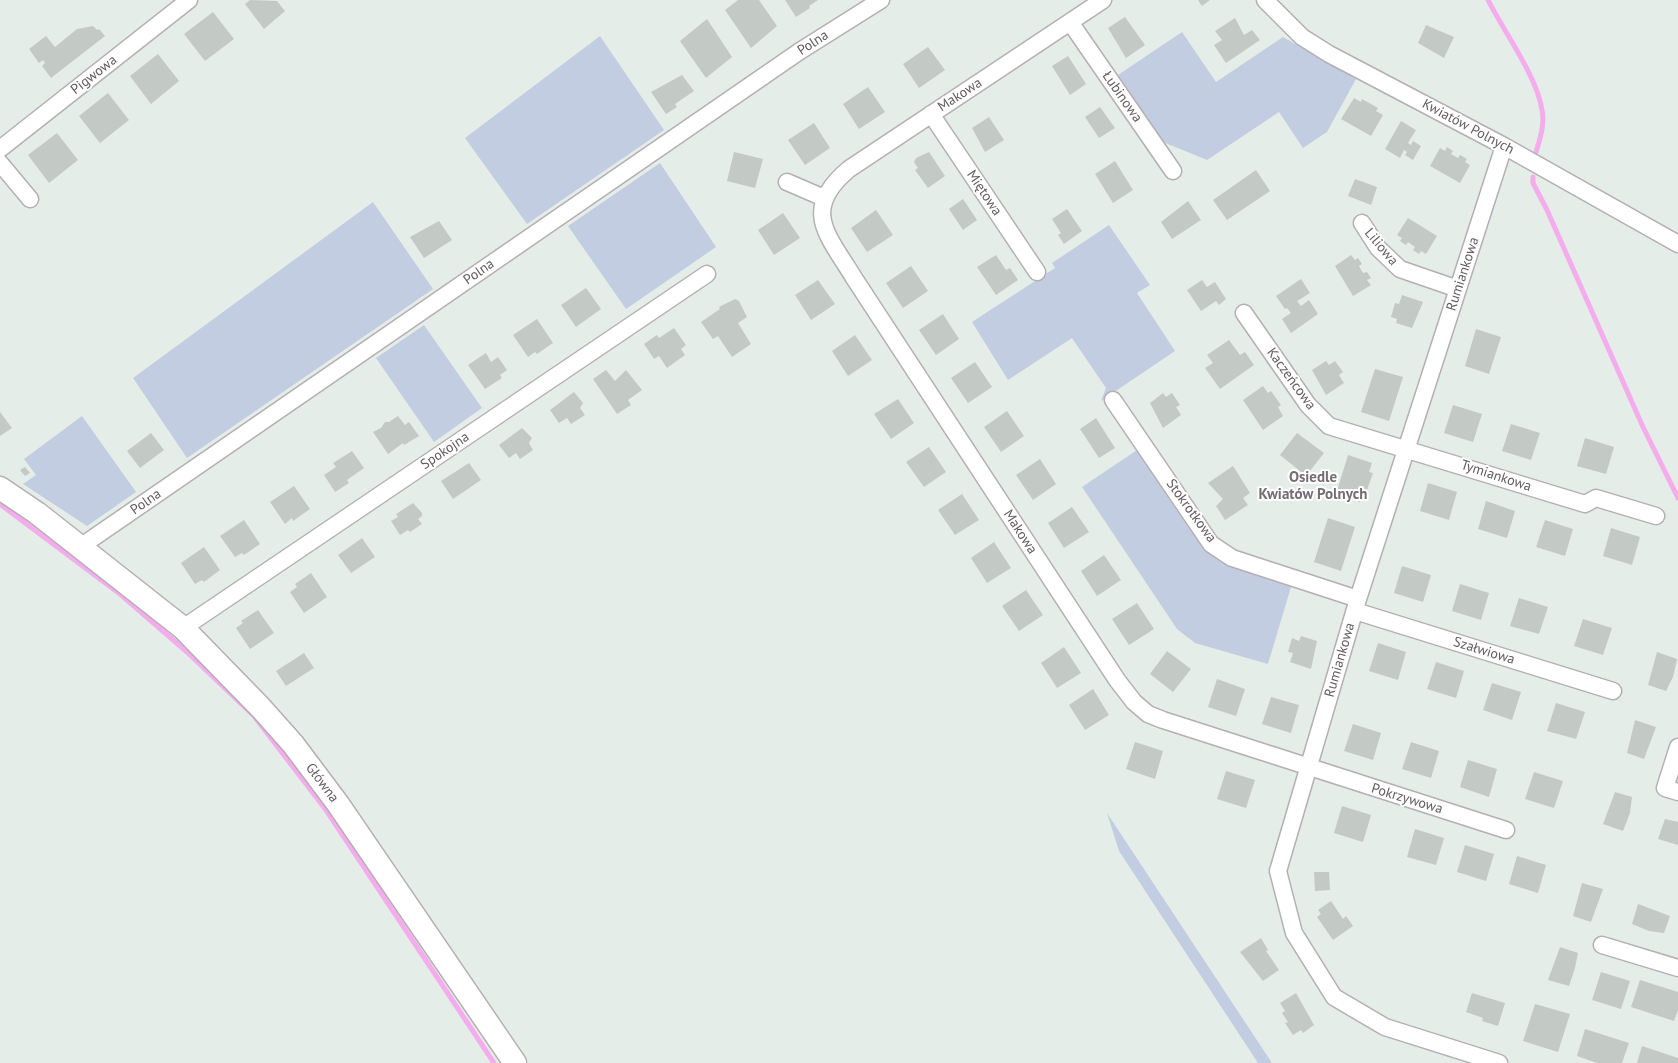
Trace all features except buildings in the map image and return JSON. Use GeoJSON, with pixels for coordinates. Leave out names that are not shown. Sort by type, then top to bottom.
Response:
{"type":"FeatureCollection","features":[{"type":"Feature","properties":{"kind":"street","name":"Pigwowa"},"geometry":{"type":"LineString","coordinates":[[0,149],[189,0]]}},
{"type":"Feature","properties":{"kind":"street","name":"Polna"},"geometry":{"type":"LineString","coordinates":[[80,547],[792,57],[881,0]]}},
{"type":"Feature","properties":{"kind":"street","name":"Makowa"},"geometry":{"type":"LineString","coordinates":[[1103,0],[849,169],[834,182],[824,198],[821,210],[824,227],[854,278],[1078,621],[1134,702],[1148,714],[1163,720],[1308,768]]}},
{"type":"Feature","properties":{"kind":"street","name":"Kwiatów Polnych"},"geometry":{"type":"LineString","coordinates":[[1265,0],[1302,37],[1328,54],[1504,146],[1678,244]]}},
{"type":"Feature","properties":{"kind":"street","name":"Łubinowa"},"geometry":{"type":"LineString","coordinates":[[1070,22],[1173,171]]}},
{"type":"Feature","properties":{"kind":"street","name":"Miętowa"},"geometry":{"type":"LineString","coordinates":[[931,114],[1037,272]]}},
{"type":"Feature","properties":{"kind":"street","name":"Rumiankowa"},"geometry":{"type":"LineString","coordinates":[[1499,1063],[1385,1027],[1334,997],[1294,933],[1278,871],[1356,605],[1504,146]]}},
{"type":"Feature","properties":{"kind":"street"},"geometry":{"type":"LineString","coordinates":[[0,163],[30,199]]}},
{"type":"Feature","properties":{"kind":"street"},"geometry":{"type":"LineString","coordinates":[[787,182],[824,198]]}},
{"type":"Feature","properties":{"kind":"street","name":"Liliowa"},"geometry":{"type":"LineString","coordinates":[[1362,223],[1378,248],[1400,269],[1458,289]]}},
{"type":"Feature","properties":{"kind":"street","name":"Spokojna"},"geometry":{"type":"LineString","coordinates":[[183,628],[707,274]]}},
{"type":"Feature","properties":{"kind":"street","name":"Kaczeńcowa"},"geometry":{"type":"LineString","coordinates":[[1244,313],[1308,405],[1329,426],[1406,448]]}},
{"type":"Feature","properties":{"kind":"street","name":"Stokrotkowa"},"geometry":{"type":"LineString","coordinates":[[1113,400],[1211,544],[1232,558],[1356,605]]}},
{"type":"Feature","properties":{"kind":"street","name":"Tymiankowa"},"geometry":{"type":"LineString","coordinates":[[1406,448],[1585,504],[1596,498],[1656,516]]}},
{"type":"Feature","properties":{"kind":"street","name":"Główna"},"geometry":{"type":"LineString","coordinates":[[0,488],[80,547],[183,628],[260,707],[338,804],[515,1063]]}},
{"type":"Feature","properties":{"kind":"street","name":"Szałwiowa"},"geometry":{"type":"LineString","coordinates":[[1356,605],[1612,690]]}},
{"type":"Feature","properties":{"kind":"street"},"geometry":{"type":"LineString","coordinates":[[1678,747],[1665,788],[1678,792]]}},
{"type":"Feature","properties":{"kind":"street","name":"Pokrzywowa"},"geometry":{"type":"LineString","coordinates":[[1308,768],[1506,830]]}},
{"type":"Feature","properties":{"kind":"street"},"geometry":{"type":"LineString","coordinates":[[1602,945],[1678,968]]}},
{"type":"Feature","properties":{"kind":"shaded area"},"geometry":{"type":"Polygon","coordinates":[[[1182,32],[1216,82],[1283,37],[1356,79],[1327,132],[1303,148],[1279,112],[1207,160],[1163,142],[1118,75],[1182,32]]]}},
{"type":"Feature","properties":{"kind":"shaded area"},"geometry":{"type":"Polygon","coordinates":[[[600,36],[664,130],[527,224],[465,138],[600,36]]]}},
{"type":"Feature","properties":{"kind":"shaded area"},"geometry":{"type":"Polygon","coordinates":[[[660,163],[716,247],[626,309],[568,226],[660,163]]]}},
{"type":"Feature","properties":{"kind":"shaded area"},"geometry":{"type":"Polygon","coordinates":[[[373,202],[433,289],[187,458],[133,378],[373,202]]]}},
{"type":"Feature","properties":{"kind":"shaded area"},"geometry":{"type":"Polygon","coordinates":[[[1109,225],[1150,285],[1137,293],[1175,351],[1101,401],[1106,388],[1072,338],[1008,380],[972,322],[1055,268],[1052,263],[1109,225]]]}},
{"type":"Feature","properties":{"kind":"shaded area"},"geometry":{"type":"Polygon","coordinates":[[[424,325],[482,408],[434,442],[376,358],[424,325]]]}},
{"type":"Feature","properties":{"kind":"shaded area"},"geometry":{"type":"Polygon","coordinates":[[[82,416],[136,492],[87,526],[23,484],[36,475],[24,459],[82,416]]]}},
{"type":"Feature","properties":{"kind":"shaded area"},"geometry":{"type":"Polygon","coordinates":[[[1140,448],[1229,564],[1291,587],[1268,664],[1195,643],[1177,629],[1082,487],[1140,448]]]}},
{"type":"Feature","properties":{"kind":"shaded area"},"geometry":{"type":"Polygon","coordinates":[[[1107,813],[1272,1063],[1258,1063],[1119,851],[1107,813]]]}},
{"type":"Feature","properties":{"kind":"waterway"},"geometry":{"type":"LineString","coordinates":[[1488,0],[1527,69],[1539,97],[1543,121],[1536,152]]}},
{"type":"Feature","properties":{"kind":"waterway"},"geometry":{"type":"LineString","coordinates":[[1533,177],[1533,183],[1547,210],[1643,427],[1678,498]]}},
{"type":"Feature","properties":{"kind":"waterway"},"geometry":{"type":"LineString","coordinates":[[0,504],[120,594],[187,652],[254,716],[326,810],[494,1063]]}},
{"type":"Feature","properties":{"kind":"district","name":"Osiedle Kwiatów Polnych"},"geometry":{"type":"Point","coordinates":[1313,486]}}]}
